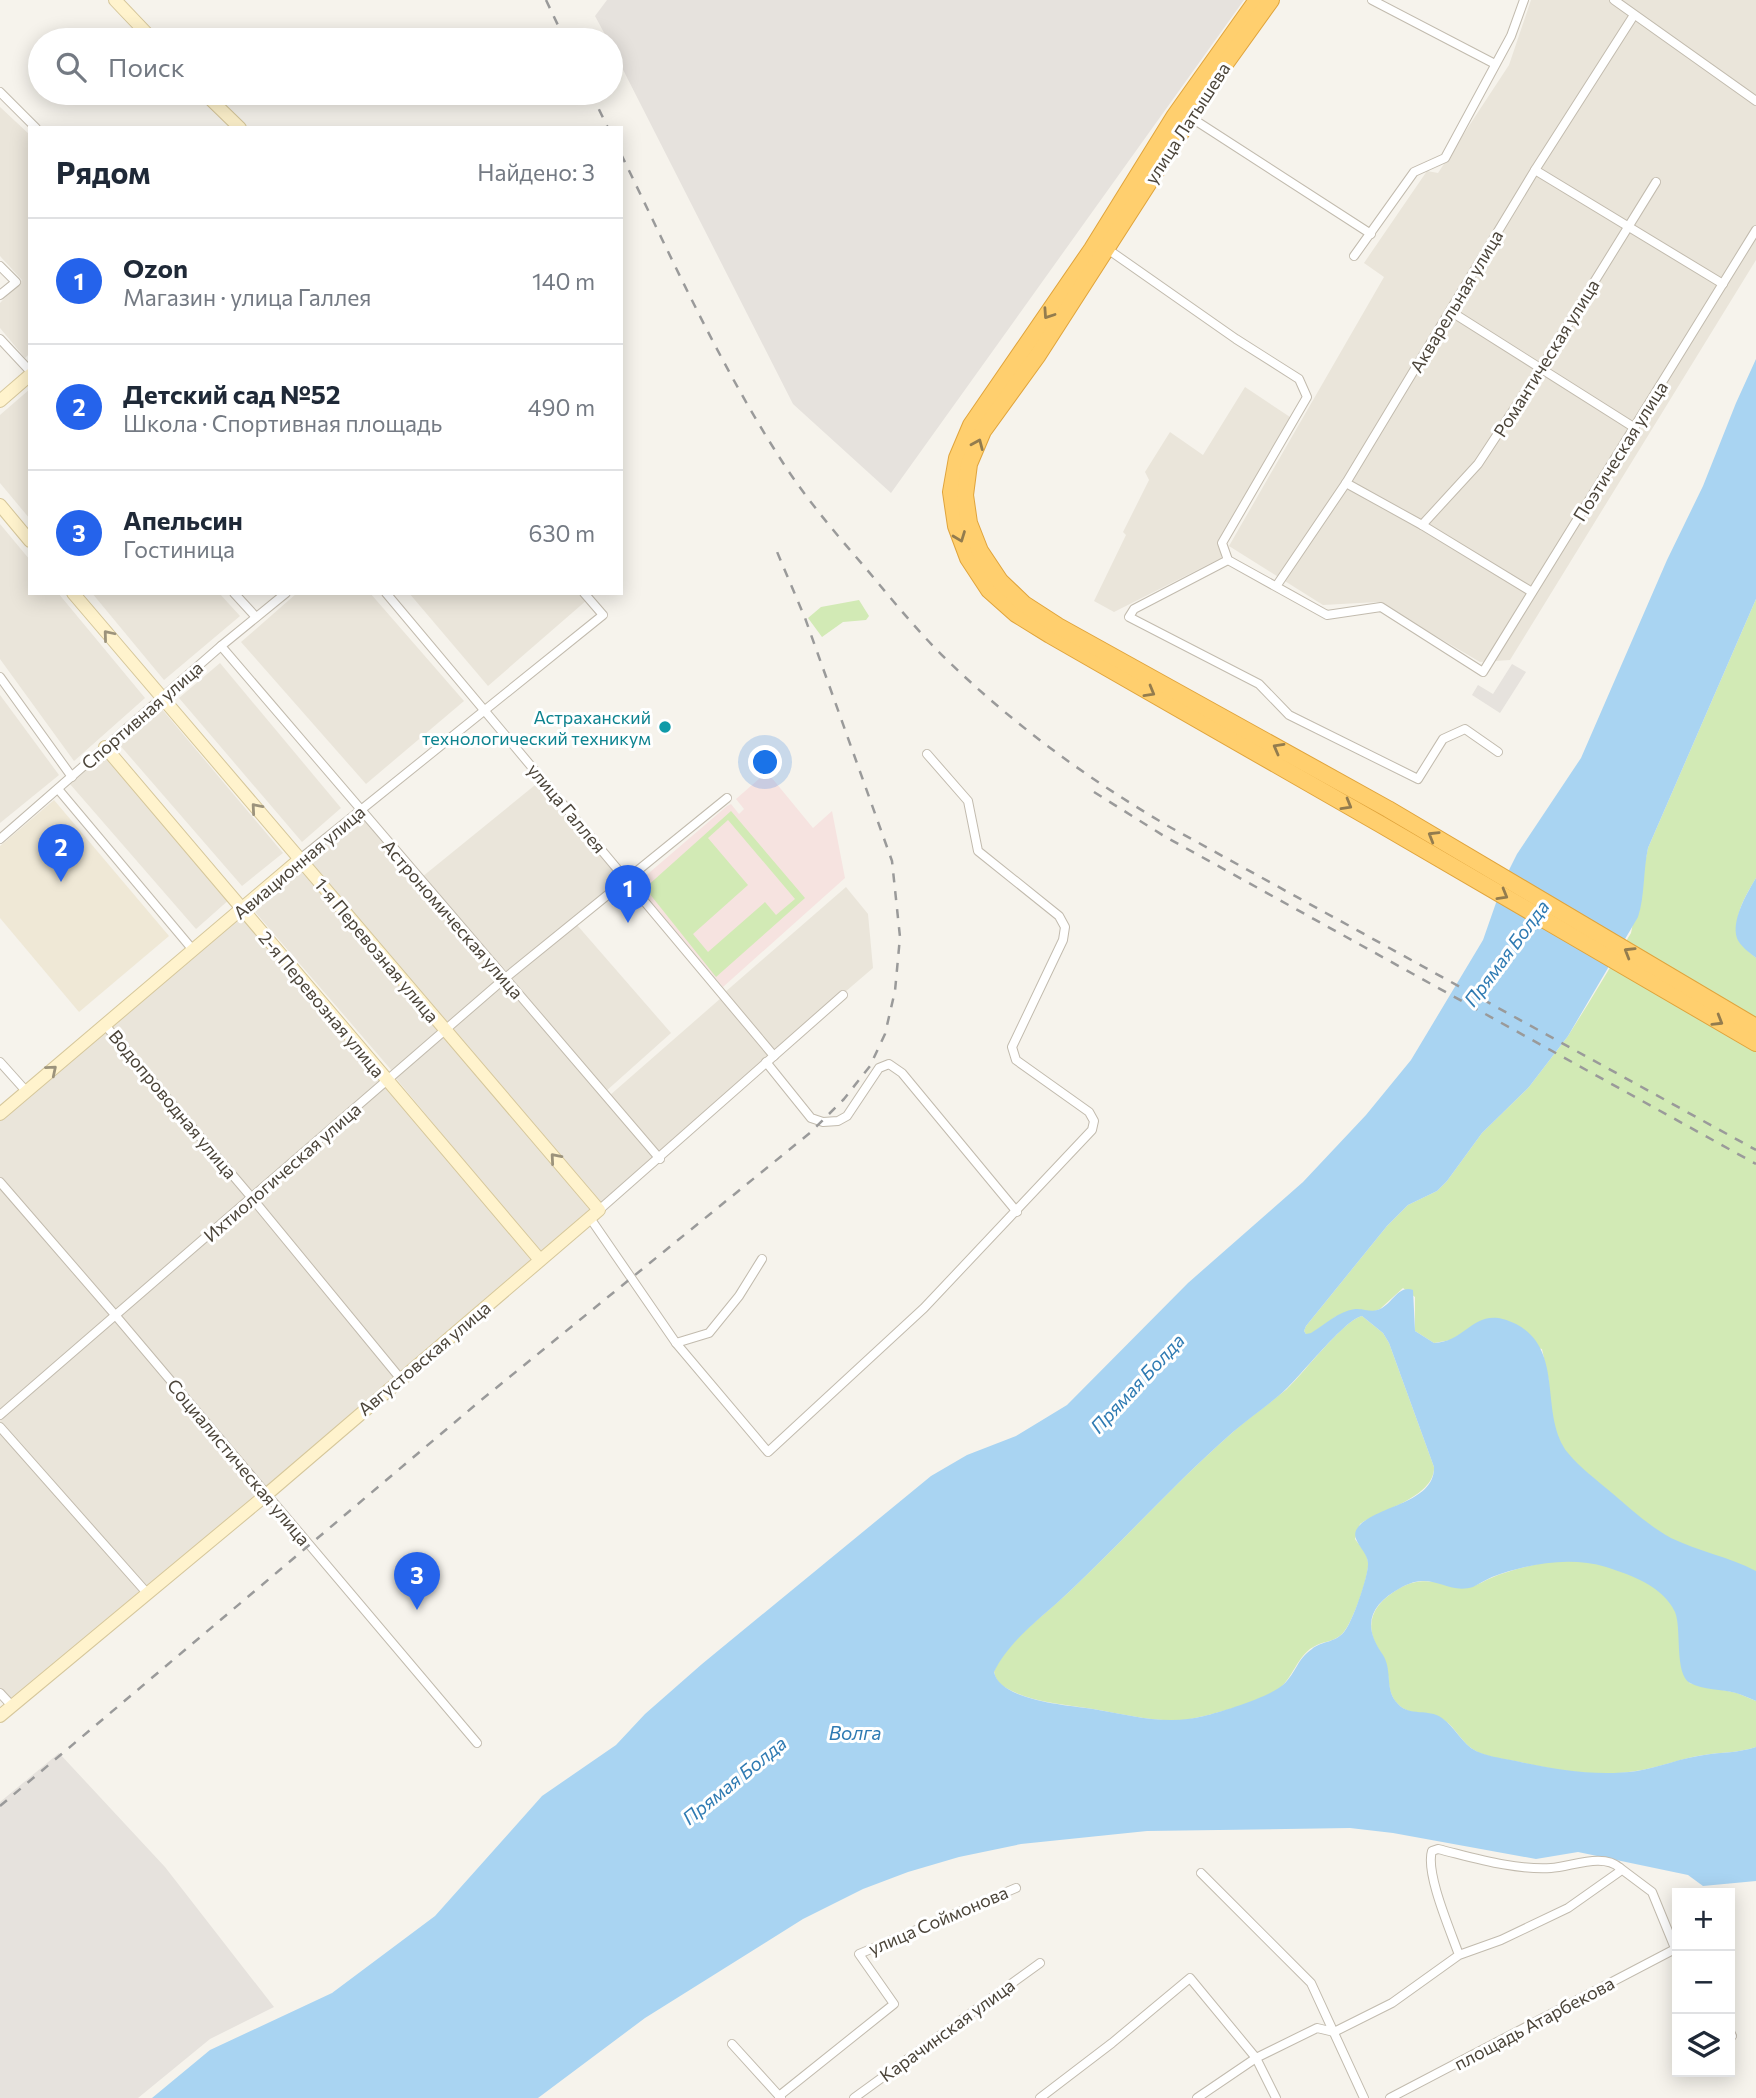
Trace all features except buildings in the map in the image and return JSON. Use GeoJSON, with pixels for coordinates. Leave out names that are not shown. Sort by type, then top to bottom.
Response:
{"type":"FeatureCollection","features":[{"type":"Feature","properties":{"kind":"highway","name":"улица Латышева"},"geometry":{"type":"LineString","coordinates":[[1257,0],[1174,117],[1113,216],[971,425],[957,458],[951,492],[956,526],[968,558],[989,590],[1016,614],[1384,816]]}},
{"type":"Feature","properties":{"kind":"highway","name":"улица Латышева"},"geometry":{"type":"LineString","coordinates":[[1271,0],[1190,117],[1038,355],[983,431],[969,464],[965,495],[969,523],[980,551],[1000,582],[1024,604],[1384,816]]}},
{"type":"Feature","properties":{"kind":"highway"},"geometry":{"type":"LineString","coordinates":[[1384,816],[1684,993],[1756,1043]]}},
{"type":"Feature","properties":{"kind":"highway"},"geometry":{"type":"LineString","coordinates":[[1684,993],[1756,1027]]}},
{"type":"Feature","properties":{"kind":"street"},"geometry":{"type":"LineString","coordinates":[[115,0],[142,28]]}},
{"type":"Feature","properties":{"kind":"street"},"geometry":{"type":"LineString","coordinates":[[1372,0],[1495,64]]}},
{"type":"Feature","properties":{"kind":"street"},"geometry":{"type":"LineString","coordinates":[[1354,256],[1414,172],[1445,158],[1511,36],[1524,0]]}},
{"type":"Feature","properties":{"kind":"street"},"geometry":{"type":"LineString","coordinates":[[1614,0],[1756,101]]}},
{"type":"Feature","properties":{"kind":"street","name":"Акварельная улица"},"geometry":{"type":"LineString","coordinates":[[1277,585],[1346,482],[1535,170],[1634,15]]}},
{"type":"Feature","properties":{"kind":"street"},"geometry":{"type":"LineString","coordinates":[[0,92],[34,126]]}},
{"type":"Feature","properties":{"kind":"street"},"geometry":{"type":"LineString","coordinates":[[216,105],[238,126]]}},
{"type":"Feature","properties":{"kind":"street"},"geometry":{"type":"LineString","coordinates":[[1190,117],[1371,234]]}},
{"type":"Feature","properties":{"kind":"street"},"geometry":{"type":"LineString","coordinates":[[1535,170],[1723,284]]}},
{"type":"Feature","properties":{"kind":"street","name":"Романтическая улица"},"geometry":{"type":"LineString","coordinates":[[1422,525],[1478,464],[1541,369],[1656,181]]}},
{"type":"Feature","properties":{"kind":"street","name":"Поэтическая улица"},"geometry":{"type":"LineString","coordinates":[[1277,585],[1328,615],[1381,607],[1483,672],[1756,230]]}},
{"type":"Feature","properties":{"kind":"street"},"geometry":{"type":"LineString","coordinates":[[1106,248],[1299,379],[1307,397],[1222,543],[1228,560],[1277,585]]}},
{"type":"Feature","properties":{"kind":"street"},"geometry":{"type":"LineString","coordinates":[[0,266],[16,282],[0,295]]}},
{"type":"Feature","properties":{"kind":"street"},"geometry":{"type":"LineString","coordinates":[[1450,311],[1635,428]]}},
{"type":"Feature","properties":{"kind":"street"},"geometry":{"type":"LineString","coordinates":[[0,338],[28,371]]}},
{"type":"Feature","properties":{"kind":"street"},"geometry":{"type":"LineString","coordinates":[[0,401],[28,375]]}},
{"type":"Feature","properties":{"kind":"street"},"geometry":{"type":"LineString","coordinates":[[1346,482],[1532,592]]}},
{"type":"Feature","properties":{"kind":"street"},"geometry":{"type":"LineString","coordinates":[[0,505],[28,539]]}},
{"type":"Feature","properties":{"kind":"street"},"geometry":{"type":"LineString","coordinates":[[1228,560],[1134,609],[1129,617],[1259,684],[1289,715],[1418,779],[1443,739],[1465,729],[1498,752]]}},
{"type":"Feature","properties":{"kind":"street","name":"1-я Перевозная улица"},"geometry":{"type":"LineString","coordinates":[[75,595],[445,1030],[595,1214]]}},
{"type":"Feature","properties":{"kind":"street"},"geometry":{"type":"LineString","coordinates":[[236,595],[256,617]]}},
{"type":"Feature","properties":{"kind":"street","name":"Спортивная улица"},"geometry":{"type":"LineString","coordinates":[[0,839],[221,646],[284,595]]}},
{"type":"Feature","properties":{"kind":"street","name":"улица Галлея"},"geometry":{"type":"LineString","coordinates":[[388,595],[774,1056]]}},
{"type":"Feature","properties":{"kind":"street","name":"Авиационная улица"},"geometry":{"type":"LineString","coordinates":[[0,1114],[300,859],[603,615],[586,595]]}},
{"type":"Feature","properties":{"kind":"street","name":"Астрономическая улица"},"geometry":{"type":"LineString","coordinates":[[221,646],[660,1159]]}},
{"type":"Feature","properties":{"kind":"street"},"geometry":{"type":"LineString","coordinates":[[0,677],[72,777]]}},
{"type":"Feature","properties":{"kind":"street","name":"2-я Перевозная улица"},"geometry":{"type":"LineString","coordinates":[[105,747],[540,1260]]}},
{"type":"Feature","properties":{"kind":"street"},"geometry":{"type":"LineString","coordinates":[[595,1214],[676,1343],[768,1452],[924,1308],[1092,1130],[1094,1121],[1089,1112],[1016,1060],[1012,1048],[1063,940],[1065,927],[1059,916],[978,852],[968,801],[927,754]]}},
{"type":"Feature","properties":{"kind":"street"},"geometry":{"type":"LineString","coordinates":[[58,789],[193,950]]}},
{"type":"Feature","properties":{"kind":"street","name":"Ихтиологическая улица"},"geometry":{"type":"LineString","coordinates":[[0,1415],[504,979],[727,798]]}},
{"type":"Feature","properties":{"kind":"street","name":"Августовская улица"},"geometry":{"type":"LineString","coordinates":[[0,1716],[266,1495],[660,1159],[843,995]]}},
{"type":"Feature","properties":{"kind":"street","name":"Водопроводная улица"},"geometry":{"type":"LineString","coordinates":[[105,1025],[400,1378]]}},
{"type":"Feature","properties":{"kind":"street"},"geometry":{"type":"LineString","coordinates":[[0,1062],[26,1091]]}},
{"type":"Feature","properties":{"kind":"street"},"geometry":{"type":"LineString","coordinates":[[766,1062],[811,1118],[823,1122],[838,1121],[847,1116],[879,1068],[889,1064],[902,1073],[1017,1212]]}},
{"type":"Feature","properties":{"kind":"street","name":"Социалистическая улица"},"geometry":{"type":"LineString","coordinates":[[0,1182],[477,1743]]}},
{"type":"Feature","properties":{"kind":"street"},"geometry":{"type":"LineString","coordinates":[[676,1343],[709,1333],[739,1296],[762,1259]]}},
{"type":"Feature","properties":{"kind":"street"},"geometry":{"type":"LineString","coordinates":[[0,1427],[147,1593]]}},
{"type":"Feature","properties":{"kind":"street"},"geometry":{"type":"LineString","coordinates":[[0,1693],[12,1706]]}},
{"type":"Feature","properties":{"kind":"street"},"geometry":{"type":"LineString","coordinates":[[1459,1955],[1439,1899],[1430,1858],[1433,1851],[1438,1849],[1524,1867],[1551,1868],[1599,1861],[1617,1864],[1619,1870],[1652,1892],[1672,1939]]}},
{"type":"Feature","properties":{"kind":"street"},"geometry":{"type":"LineString","coordinates":[[1197,2098],[1256,2057],[1317,2028],[1334,2032],[1392,2003],[1459,1955],[1502,1940],[1568,1908],[1619,1870]]}},
{"type":"Feature","properties":{"kind":"street"},"geometry":{"type":"LineString","coordinates":[[1201,1873],[1311,1983],[1364,2098]]}},
{"type":"Feature","properties":{"kind":"street","name":"улица Соймонова"},"geometry":{"type":"LineString","coordinates":[[780,2097],[894,2004],[859,1954],[1016,1888]]}},
{"type":"Feature","properties":{"kind":"street","name":"площадь Атарбекова"},"geometry":{"type":"LineString","coordinates":[[1390,2098],[1672,1953]]}},
{"type":"Feature","properties":{"kind":"street","name":"Карачинская улица"},"geometry":{"type":"LineString","coordinates":[[853,2098],[1040,1963]]}},
{"type":"Feature","properties":{"kind":"street"},"geometry":{"type":"LineString","coordinates":[[1040,2098],[1190,1979],[1256,2057],[1276,2098]]}},
{"type":"Feature","properties":{"kind":"street"},"geometry":{"type":"LineString","coordinates":[[732,2044],[780,2097]]}},
{"type":"Feature","properties":{"kind":"shaded area"},"geometry":{"type":"Polygon","coordinates":[[[607,0],[1244,0],[891,493],[793,404],[623,70],[623,28],[602,28],[595,16],[607,0]]]}},
{"type":"Feature","properties":{"kind":"shaded area"},"geometry":{"type":"Polygon","coordinates":[[[1531,0],[1756,0],[1756,260],[1510,660],[1480,662],[1378,602],[1323,605],[1229,546],[1384,277],[1364,263],[1427,171],[1438,173],[1509,65],[1531,0]]]}},
{"type":"Feature","properties":{"kind":"shaded area"},"geometry":{"type":"Polygon","coordinates":[[[0,107],[28,133],[28,355],[25,358],[0,328],[0,303],[22,280],[0,256],[0,107]]]}},
{"type":"Feature","properties":{"kind":"shaded area"},"geometry":{"type":"Polygon","coordinates":[[[1245,387],[1290,417],[1225,532],[1221,558],[1114,612],[1094,601],[1126,535],[1123,532],[1149,480],[1145,472],[1170,432],[1203,455],[1245,387]]]}},
{"type":"Feature","properties":{"kind":"shaded area"},"geometry":{"type":"Polygon","coordinates":[[[28,391],[28,517],[0,483],[0,415],[28,391]]]}},
{"type":"Feature","properties":{"kind":"shaded area"},"geometry":{"type":"Polygon","coordinates":[[[0,524],[28,558],[28,595],[60,595],[145,698],[74,761],[0,659],[0,524]]]}},
{"type":"Feature","properties":{"kind":"shaded area"},"geometry":{"type":"Polygon","coordinates":[[[94,595],[221,595],[240,616],[164,680],[94,595]]]}},
{"type":"Feature","properties":{"kind":"shaded area"},"geometry":{"type":"Polygon","coordinates":[[[295,595],[372,595],[464,701],[366,784],[241,642],[295,595]]]}},
{"type":"Feature","properties":{"kind":"shaded area"},"geometry":{"type":"Polygon","coordinates":[[[411,595],[593,595],[488,686],[411,595]]]}},
{"type":"Feature","properties":{"kind":"shaded area"},"geometry":{"type":"Polygon","coordinates":[[[220,663],[341,808],[302,842],[179,698],[220,663]]]}},
{"type":"Feature","properties":{"kind":"shaded area"},"geometry":{"type":"Polygon","coordinates":[[[1512,664],[1526,672],[1500,713],[1472,695],[1478,685],[1493,694],[1512,664]]]}},
{"type":"Feature","properties":{"kind":"shaded area"},"geometry":{"type":"Polygon","coordinates":[[[0,695],[59,775],[0,823],[0,695]]]}},
{"type":"Feature","properties":{"kind":"shaded area"},"geometry":{"type":"Polygon","coordinates":[[[161,708],[283,853],[242,886],[118,743],[161,708]]]}},
{"type":"Feature","properties":{"kind":"shaded area"},"geometry":{"type":"Polygon","coordinates":[[[107,753],[231,898],[196,929],[70,784],[107,753]]]}},
{"type":"Feature","properties":{"kind":"shaded area"},"geometry":{"type":"Polygon","coordinates":[[[767,772],[813,828],[832,811],[845,878],[723,987],[636,884],[727,806],[731,804],[739,814],[744,809],[736,799],[767,772]]]}},
{"type":"Feature","properties":{"kind":"shaded area"},"geometry":{"type":"Polygon","coordinates":[[[540,781],[620,879],[505,974],[422,877],[540,781]]]}},
{"type":"Feature","properties":{"kind":"shaded area"},"geometry":{"type":"Polygon","coordinates":[[[54,800],[169,936],[79,1012],[0,918],[0,846],[54,800]]]}},
{"type":"Feature","properties":{"kind":"shaded area"},"geometry":{"type":"Polygon","coordinates":[[[360,814],[501,979],[446,1026],[304,859],[360,814]]]}},
{"type":"Feature","properties":{"kind":"shaded area"},"geometry":{"type":"Polygon","coordinates":[[[301,863],[441,1030],[393,1072],[250,906],[301,863]]]}},
{"type":"Feature","properties":{"kind":"shaded area"},"geometry":{"type":"Polygon","coordinates":[[[846,887],[868,914],[873,968],[774,1053],[724,993],[846,887]]]}},
{"type":"Feature","properties":{"kind":"shaded area"},"geometry":{"type":"Polygon","coordinates":[[[246,910],[388,1076],[252,1194],[108,1025],[246,910]]]}},
{"type":"Feature","properties":{"kind":"shaded area"},"geometry":{"type":"Polygon","coordinates":[[[577,925],[671,1033],[605,1092],[509,980],[577,925]]]}},
{"type":"Feature","properties":{"kind":"shaded area"},"geometry":{"type":"Polygon","coordinates":[[[504,980],[659,1159],[600,1208],[448,1030],[504,980]]]}},
{"type":"Feature","properties":{"kind":"shaded area"},"geometry":{"type":"Polygon","coordinates":[[[721,998],[768,1056],[660,1155],[609,1096],[721,998]]]}},
{"type":"Feature","properties":{"kind":"shaded area"},"geometry":{"type":"Polygon","coordinates":[[[105,1028],[248,1197],[116,1312],[0,1179],[0,1117],[105,1028]]]}},
{"type":"Feature","properties":{"kind":"shaded area"},"geometry":{"type":"Polygon","coordinates":[[[445,1032],[598,1210],[543,1256],[394,1076],[445,1032]]]}},
{"type":"Feature","properties":{"kind":"shaded area"},"geometry":{"type":"Polygon","coordinates":[[[392,1078],[542,1257],[400,1376],[254,1198],[392,1078]]]}},
{"type":"Feature","properties":{"kind":"shaded area"},"geometry":{"type":"Polygon","coordinates":[[[0,1187],[111,1316],[0,1410],[0,1187]]]}},
{"type":"Feature","properties":{"kind":"shaded area"},"geometry":{"type":"Polygon","coordinates":[[[252,1200],[398,1378],[266,1493],[118,1316],[252,1200]]]}},
{"type":"Feature","properties":{"kind":"shaded area"},"geometry":{"type":"Polygon","coordinates":[[[116,1318],[263,1495],[147,1591],[0,1425],[0,1417],[116,1318]]]}},
{"type":"Feature","properties":{"kind":"shaded area"},"geometry":{"type":"Polygon","coordinates":[[[0,1429],[145,1593],[12,1704],[0,1691],[0,1429]]]}},
{"type":"Feature","properties":{"kind":"shaded area"},"geometry":{"type":"Polygon","coordinates":[[[59,1753],[165,1867],[274,2007],[210,2039],[138,2098],[0,2098],[0,1802],[59,1753]]]}},
{"type":"Feature","properties":{"kind":"green space"},"geometry":{"type":"Polygon","coordinates":[[[1756,599],[1756,878],[1740,910],[1738,929],[1740,939],[1756,958],[1756,1609],[1689,1683],[1737,1693],[1756,1701],[1756,1747],[1696,1756],[1642,1770],[1611,1773],[1565,1771],[1491,1757],[1470,1747],[1439,1717],[1400,1706],[1392,1694],[1387,1666],[1375,1643],[1371,1624],[1383,1601],[1390,1594],[1410,1584],[1427,1581],[1472,1586],[1503,1573],[1542,1563],[1549,1382],[1542,1349],[1462,1333],[1451,1340],[1434,1343],[1415,1331],[1415,1297],[1403,1288],[1380,1309],[1372,1312],[1356,1309],[1335,1317],[1311,1334],[1304,1331],[1387,1226],[1408,1205],[1437,1191],[1482,1133],[1529,1087],[1568,1036],[1588,1004],[1631,933],[1648,848],[1756,599]]]}},
{"type":"Feature","properties":{"kind":"green space"},"geometry":{"type":"Polygon","coordinates":[[[859,600],[869,616],[866,620],[843,622],[822,637],[808,618],[821,607],[859,600]]]}},
{"type":"Feature","properties":{"kind":"green space"},"geometry":{"type":"Polygon","coordinates":[[[731,811],[805,898],[716,977],[645,888],[731,811]],[[728,820],[708,838],[748,885],[693,934],[708,952],[765,902],[776,915],[795,899],[728,820]]]}},
{"type":"Feature","properties":{"kind":"green space"},"geometry":{"type":"Polygon","coordinates":[[[1362,1316],[1383,1333],[1389,1343],[1434,1467],[1426,1487],[1417,1495],[1360,1524],[1355,1539],[1366,1556],[1368,1568],[1354,1612],[1341,1635],[1304,1654],[1287,1681],[1275,1692],[1230,1709],[1183,1720],[1149,1719],[1049,1702],[1016,1693],[999,1683],[994,1671],[1018,1638],[1070,1591],[1212,1451],[1287,1389],[1335,1336],[1362,1316]]]}},
{"type":"Feature","properties":{"kind":"water","name":"Волга"},"geometry":{"type":"Polygon","coordinates":[[[1756,359],[1756,599],[1648,848],[1638,917],[1568,1036],[1529,1087],[1482,1133],[1437,1191],[1408,1205],[1387,1226],[1304,1331],[1306,1334],[1311,1333],[1349,1310],[1378,1310],[1400,1292],[1408,1289],[1413,1290],[1415,1331],[1434,1343],[1446,1341],[1481,1320],[1502,1319],[1516,1324],[1531,1335],[1541,1350],[1547,1366],[1559,1438],[1578,1464],[1640,1517],[1671,1538],[1756,1571],[1756,1701],[1736,1693],[1690,1683],[1682,1671],[1677,1620],[1670,1603],[1654,1588],[1636,1578],[1592,1564],[1563,1562],[1534,1565],[1505,1572],[1463,1589],[1431,1582],[1413,1582],[1382,1601],[1372,1616],[1371,1625],[1376,1644],[1388,1667],[1391,1693],[1398,1704],[1408,1710],[1437,1715],[1471,1748],[1485,1754],[1558,1769],[1621,1773],[1695,1756],[1756,1747],[1756,1881],[1703,1886],[1688,1875],[1578,1852],[1536,1859],[1393,1833],[1350,1828],[1147,1831],[1021,1844],[959,1857],[908,1872],[863,1889],[803,1919],[645,2018],[538,2098],[152,2098],[210,2050],[332,1993],[435,1916],[542,1796],[616,1745],[645,1714],[702,1664],[931,1476],[967,1455],[1016,1436],[1067,1405],[1188,1283],[1303,1182],[1366,1115],[1411,1060],[1483,940],[1504,880],[1517,854],[1581,758],[1667,560],[1703,486],[1756,359]],[[1362,1316],[1345,1327],[1283,1392],[1212,1451],[1018,1638],[994,1672],[999,1682],[1037,1700],[1162,1720],[1190,1719],[1235,1707],[1271,1693],[1286,1682],[1303,1657],[1312,1649],[1340,1636],[1355,1610],[1368,1569],[1367,1558],[1356,1540],[1356,1531],[1368,1519],[1416,1496],[1432,1479],[1434,1467],[1383,1333],[1362,1316]]]}},
{"type":"Feature","properties":{"kind":"water"},"geometry":{"type":"Polygon","coordinates":[[[1756,878],[1756,958],[1739,942],[1736,927],[1740,909],[1756,878]]]}},
{"type":"Feature","properties":{"kind":"railway"},"geometry":{"type":"LineString","coordinates":[[546,0],[559,28]]}},
{"type":"Feature","properties":{"kind":"railway"},"geometry":{"type":"LineString","coordinates":[[597,105],[607,126]]}},
{"type":"Feature","properties":{"kind":"railway"},"geometry":{"type":"LineString","coordinates":[[623,158],[720,354],[787,469],[904,614],[972,684],[1053,750],[1168,826],[1756,1150]]}},
{"type":"Feature","properties":{"kind":"railway"},"geometry":{"type":"LineString","coordinates":[[0,1806],[480,1401],[811,1132],[844,1099],[870,1066],[885,1034],[895,991],[900,937],[892,861],[805,618],[775,547]]}},
{"type":"Feature","properties":{"kind":"railway"},"geometry":{"type":"LineString","coordinates":[[1094,792],[1164,836],[1756,1164]]}},
{"type":"Feature","properties":{"kind":"place","name":"Астраханский технологический техникум"},"geometry":{"type":"Point","coordinates":[665,727]}},
{"type":"Feature","properties":{"kind":"place","name":"Детский сад №52"},"geometry":{"type":"Point","coordinates":[61,882]}},
{"type":"Feature","properties":{"kind":"place","name":"Ozon"},"geometry":{"type":"Point","coordinates":[628,923]}},
{"type":"Feature","properties":{"kind":"place","name":"Апельсин"},"geometry":{"type":"Point","coordinates":[417,1610]}},
{"type":"Feature","properties":{"kind":"water label","name":"Прямая Болда"},"geometry":{"type":"Point","coordinates":[1506,953]}},
{"type":"Feature","properties":{"kind":"water label","name":"Прямая Болда"},"geometry":{"type":"Point","coordinates":[1137,1383]}},
{"type":"Feature","properties":{"kind":"water label","name":"Прямая Болда"},"geometry":{"type":"Point","coordinates":[734,1780]}}]}
